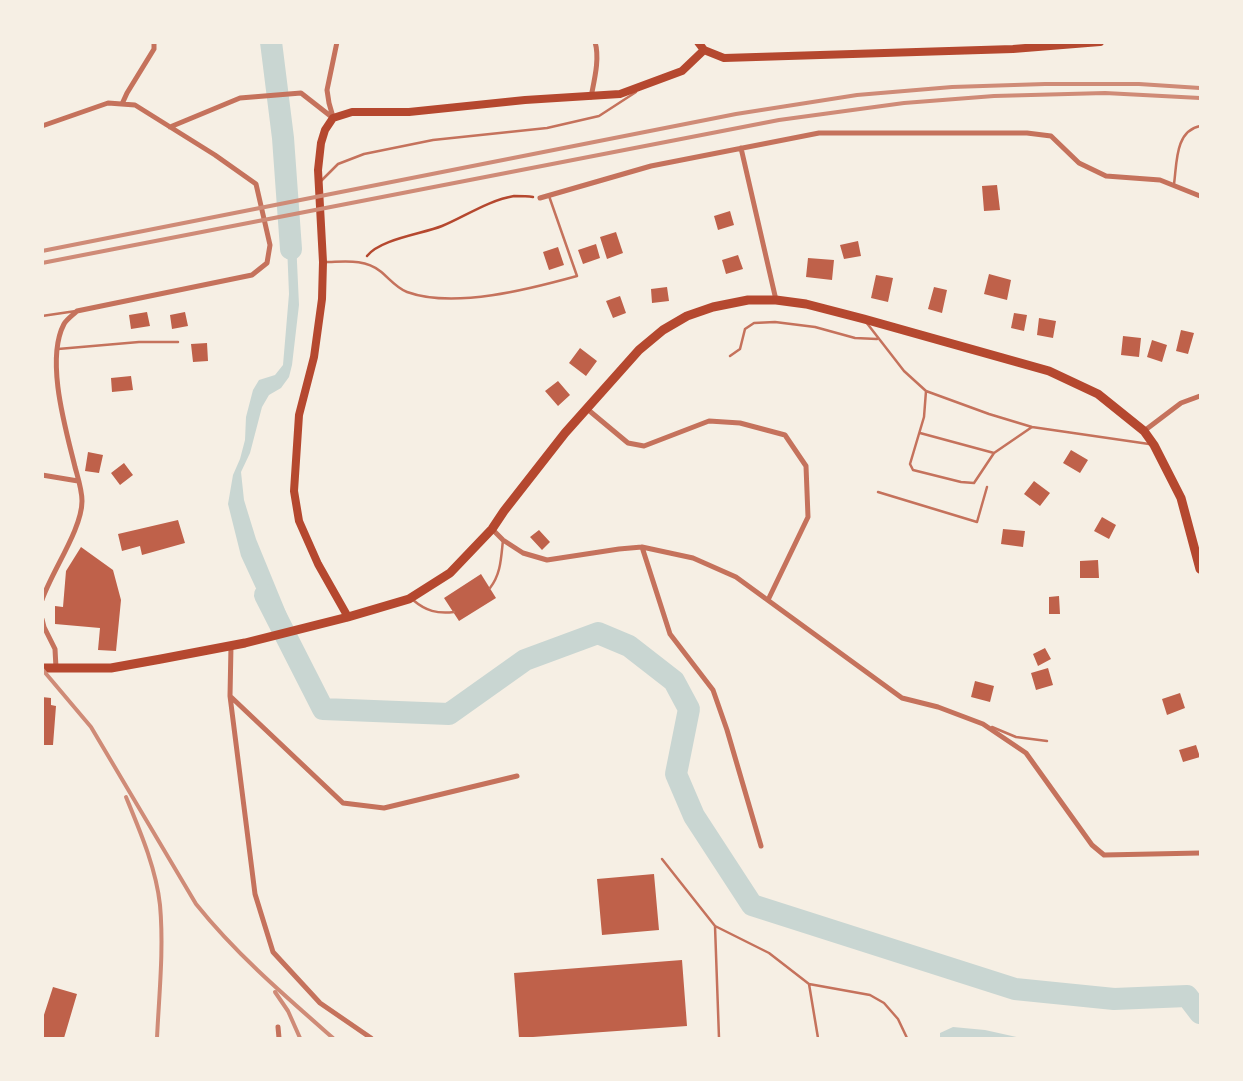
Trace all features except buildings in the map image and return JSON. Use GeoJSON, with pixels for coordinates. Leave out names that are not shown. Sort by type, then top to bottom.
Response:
{"type":"FeatureCollection","features":[{"type":"Feature","properties":{"kind":"main road"},"geometry":{"type":"LineString","coordinates":[[698,42],[704,50],[724,58],[1013,49],[1100,42]]}},
{"type":"Feature","properties":{"kind":"main road"},"geometry":{"type":"LineString","coordinates":[[348,616],[318,564],[299,521],[294,491],[299,416],[314,357],[322,299],[323,262],[318,170],[321,143],[325,130],[333,118],[352,112],[409,112],[525,100],[620,94],[682,71],[704,50]]}},
{"type":"Feature","properties":{"kind":"main road"},"geometry":{"type":"LineString","coordinates":[[42,668],[111,668],[231,646],[410,598],[450,573],[492,529],[586,408],[639,350],[663,330],[687,316],[712,307],[748,300],[776,300],[806,304],[864,319],[1050,371],[1098,394],[1144,430],[1154,445],[1181,498],[1200,569]]}},
{"type":"Feature","properties":{"kind":"street"},"geometry":{"type":"LineString","coordinates":[[122,104],[127,92],[154,49],[154,42]]}},
{"type":"Feature","properties":{"kind":"street"},"geometry":{"type":"LineString","coordinates":[[333,118],[328,90],[338,42]]}},
{"type":"Feature","properties":{"kind":"street"},"geometry":{"type":"LineString","coordinates":[[589,42],[596,45],[595,72],[590,97]]}},
{"type":"Feature","properties":{"kind":"street"},"geometry":{"type":"LineString","coordinates":[[170,127],[240,98],[301,93],[333,118]]}},
{"type":"Feature","properties":{"kind":"street"},"geometry":{"type":"LineString","coordinates":[[42,126],[108,104],[135,105],[256,184],[270,245],[267,262],[252,275],[77,311],[65,323],[60,334],[57,381],[82,501],[77,524],[42,600]]}},
{"type":"Feature","properties":{"kind":"street"},"geometry":{"type":"LineString","coordinates":[[540,198],[651,166],[819,133],[1043,134],[1051,136],[1079,163],[1106,176],[1160,180],[1200,196]]}},
{"type":"Feature","properties":{"kind":"street"},"geometry":{"type":"LineString","coordinates":[[741,148],[776,300]]}},
{"type":"Feature","properties":{"kind":"street"},"geometry":{"type":"LineString","coordinates":[[1144,430],[1180,403],[1200,396]]}},
{"type":"Feature","properties":{"kind":"street"},"geometry":{"type":"LineString","coordinates":[[586,408],[628,443],[644,446],[709,422],[740,423],[785,435],[806,466],[808,516],[768,600]]}},
{"type":"Feature","properties":{"kind":"street"},"geometry":{"type":"LineString","coordinates":[[42,475],[78,481]]}},
{"type":"Feature","properties":{"kind":"street"},"geometry":{"type":"LineString","coordinates":[[492,529],[503,540],[523,554],[547,560],[619,548],[642,548],[693,558],[736,577],[902,698],[938,707],[983,724],[1026,753],[1092,845],[1104,854],[1200,853]]}},
{"type":"Feature","properties":{"kind":"street"},"geometry":{"type":"LineString","coordinates":[[642,548],[670,634],[713,690],[727,730],[761,846]]}},
{"type":"Feature","properties":{"kind":"street"},"geometry":{"type":"LineString","coordinates":[[42,619],[55,648],[56,669]]}},
{"type":"Feature","properties":{"kind":"street"},"geometry":{"type":"LineString","coordinates":[[231,646],[230,696],[255,894],[273,952],[320,1003],[370,1038]]}},
{"type":"Feature","properties":{"kind":"street"},"geometry":{"type":"LineString","coordinates":[[230,696],[343,804],[384,808],[517,776]]}},
{"type":"Feature","properties":{"kind":"street"},"geometry":{"type":"LineString","coordinates":[[278,1027],[279,1038]]}},
{"type":"Feature","properties":{"kind":"lane"},"geometry":{"type":"LineString","coordinates":[[318,184],[338,164],[364,154],[433,140],[547,128],[599,116],[647,84]]}},
{"type":"Feature","properties":{"kind":"lane"},"geometry":{"type":"LineString","coordinates":[[1174,186],[1180,143],[1192,128],[1200,126]]}},
{"type":"Feature","properties":{"kind":"lane"},"geometry":{"type":"LineString","coordinates":[[323,262],[362,262],[377,268],[393,283],[406,291],[424,296],[456,298],[511,293],[577,276],[549,196]]}},
{"type":"Feature","properties":{"kind":"lane"},"geometry":{"type":"LineString","coordinates":[[42,316],[77,311]]}},
{"type":"Feature","properties":{"kind":"lane"},"geometry":{"type":"LineString","coordinates":[[864,319],[904,371],[926,391],[989,414],[1032,427],[1154,445]]}},
{"type":"Feature","properties":{"kind":"lane"},"geometry":{"type":"LineString","coordinates":[[730,356],[740,348],[745,329],[754,323],[782,322],[855,338],[878,339]]}},
{"type":"Feature","properties":{"kind":"lane"},"geometry":{"type":"LineString","coordinates":[[58,349],[140,342],[178,342]]}},
{"type":"Feature","properties":{"kind":"lane"},"geometry":{"type":"LineString","coordinates":[[926,391],[920,434],[910,464],[913,470],[961,482],[974,483],[994,453],[1032,427]]}},
{"type":"Feature","properties":{"kind":"lane"},"geometry":{"type":"LineString","coordinates":[[920,434],[994,453]]}},
{"type":"Feature","properties":{"kind":"lane"},"geometry":{"type":"LineString","coordinates":[[878,492],[977,522],[987,486]]}},
{"type":"Feature","properties":{"kind":"lane"},"geometry":{"type":"LineString","coordinates":[[490,588],[496,580],[500,568],[503,540]]}},
{"type":"Feature","properties":{"kind":"lane"},"geometry":{"type":"LineString","coordinates":[[410,598],[430,612],[441,614],[454,612]]}},
{"type":"Feature","properties":{"kind":"lane"},"geometry":{"type":"LineString","coordinates":[[983,724],[1016,736],[1047,741]]}},
{"type":"Feature","properties":{"kind":"lane"},"geometry":{"type":"LineString","coordinates":[[662,859],[715,926],[769,953],[809,984],[870,995],[884,1003],[898,1019],[907,1038]]}},
{"type":"Feature","properties":{"kind":"lane"},"geometry":{"type":"LineString","coordinates":[[715,926],[718,1038]]}},
{"type":"Feature","properties":{"kind":"lane"},"geometry":{"type":"LineString","coordinates":[[809,984],[818,1038]]}},
{"type":"Feature","properties":{"kind":"path"},"geometry":{"type":"LineString","coordinates":[[362,262],[371,250],[408,235],[442,226],[482,207],[513,196],[540,198]]}},
{"type":"Feature","properties":{"kind":"shaded area"},"geometry":{"type":"Polygon","coordinates":[[[295,219],[299,305],[292,365],[289,377],[281,388],[269,395],[262,407],[250,453],[241,472],[244,500],[256,539],[288,617],[272,623],[241,556],[228,504],[233,475],[245,440],[246,417],[253,390],[259,380],[275,375],[283,365],[289,294],[286,220],[295,219]]]}},
{"type":"Feature","properties":{"kind":"shaded area"},"geometry":{"type":"Polygon","coordinates":[[[953,1027],[985,1030],[1021,1038],[940,1038],[940,1033],[953,1027]]]}},
{"type":"Feature","properties":{"kind":"waterway"},"geometry":{"type":"LineString","coordinates":[[271,42],[283,138],[291,249]]}},
{"type":"Feature","properties":{"kind":"waterway"},"geometry":{"type":"LineString","coordinates":[[265,595],[323,709],[449,714],[525,660],[598,633],[629,646],[674,681],[689,709],[676,774],[694,816],[752,905],[1015,989],[1114,999],[1187,996],[1200,1013]]}},
{"type":"Feature","properties":{"kind":"railway"},"geometry":{"type":"LineString","coordinates":[[42,251],[736,114],[857,95],[952,87],[1045,84],[1139,84],[1200,88]]}},
{"type":"Feature","properties":{"kind":"railway"},"geometry":{"type":"LineString","coordinates":[[42,263],[779,120],[904,103],[994,96],[1105,93],[1200,98]]}},
{"type":"Feature","properties":{"kind":"railway"},"geometry":{"type":"LineString","coordinates":[[42,669],[91,727],[196,904],[244,957],[333,1038]]}},
{"type":"Feature","properties":{"kind":"railway"},"geometry":{"type":"LineString","coordinates":[[126,797],[151,864],[160,905],[161,955],[157,1038]]}},
{"type":"Feature","properties":{"kind":"railway"},"geometry":{"type":"LineString","coordinates":[[275,992],[288,1011],[300,1038]]}}]}
